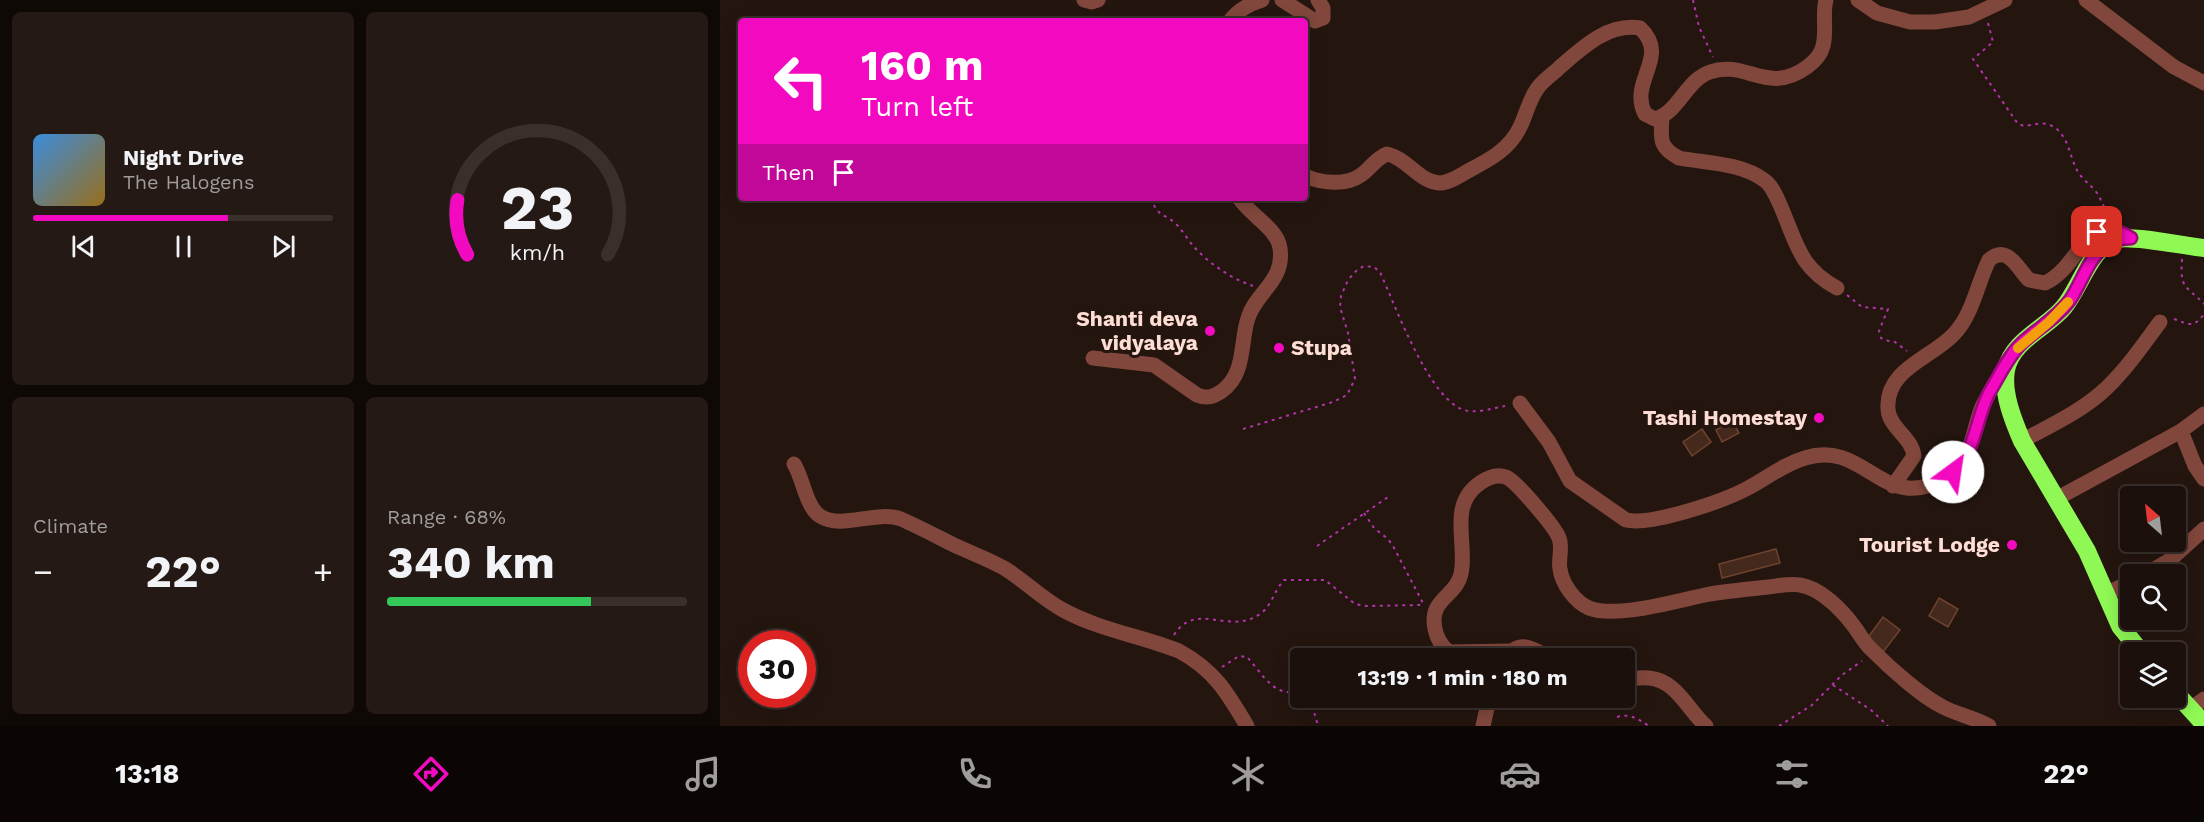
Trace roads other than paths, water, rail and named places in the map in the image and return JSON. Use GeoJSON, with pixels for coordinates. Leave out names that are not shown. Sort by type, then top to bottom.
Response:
{"type":"FeatureCollection","features":[{"type":"Feature","properties":{"kind":"highway"},"geometry":{"type":"LineString","coordinates":[[2133,642],[2120,626],[2087,551],[2022,441],[2014,423],[2006,386],[2006,369],[2011,356],[2022,343],[2061,311],[2105,245],[2124,234],[2204,248]]}},
{"type":"Feature","properties":{"kind":"highway"},"geometry":{"type":"LineString","coordinates":[[2197,704],[2204,724]]}},
{"type":"Feature","properties":{"kind":"street"},"geometry":{"type":"LineString","coordinates":[[1084,0],[1092,2],[1098,0]]}},
{"type":"Feature","properties":{"kind":"street"},"geometry":{"type":"LineString","coordinates":[[1232,18],[1250,3],[1262,0]]}},
{"type":"Feature","properties":{"kind":"street"},"geometry":{"type":"LineString","coordinates":[[1282,0],[1315,21],[1323,18],[1324,13],[1318,0]]}},
{"type":"Feature","properties":{"kind":"street"},"geometry":{"type":"LineString","coordinates":[[1308,177],[1341,182],[1353,179],[1362,175],[1374,161],[1387,154],[1401,159],[1431,181],[1448,182],[1486,162],[1512,141],[1537,88],[1581,49],[1611,31],[1624,27],[1640,28],[1650,40],[1653,58],[1641,85],[1640,98],[1642,108],[1648,117],[1655,119],[1662,117],[1696,81],[1708,72],[1720,70],[1748,72],[1778,80],[1812,64],[1823,46],[1826,0]]}},
{"type":"Feature","properties":{"kind":"street"},"geometry":{"type":"LineString","coordinates":[[1858,0],[1877,13],[1910,22],[1935,22],[1969,17],[2005,0]]}},
{"type":"Feature","properties":{"kind":"street"},"geometry":{"type":"LineString","coordinates":[[2086,0],[2174,67],[2204,83]]}},
{"type":"Feature","properties":{"kind":"street"},"geometry":{"type":"LineString","coordinates":[[1662,117],[1663,144],[1670,153],[1679,158],[1749,172],[1767,182],[1778,200],[1807,264],[1819,278],[1837,288]]}},
{"type":"Feature","properties":{"kind":"street"},"geometry":{"type":"LineString","coordinates":[[1093,358],[1154,365],[1197,395],[1205,398],[1214,396],[1226,388],[1234,379],[1243,349],[1248,317],[1274,278],[1279,263],[1278,242],[1269,229],[1241,201]]}},
{"type":"Feature","properties":{"kind":"street"},"geometry":{"type":"LineString","coordinates":[[1893,486],[1914,456],[1913,448],[1894,425],[1888,413],[1888,400],[1899,377],[1954,334],[1968,313],[1989,260],[2002,254],[2009,256],[2029,280],[2045,283],[2060,274],[2087,240],[2097,232],[2107,229],[2124,234]]}},
{"type":"Feature","properties":{"kind":"street"},"geometry":{"type":"LineString","coordinates":[[2022,441],[2067,416],[2102,392],[2137,353],[2160,322]]}},
{"type":"Feature","properties":{"kind":"street"},"geometry":{"type":"LineString","coordinates":[[1520,404],[1549,442],[1570,481],[1626,520],[1636,522],[1728,497],[1806,457],[1838,455],[1893,486],[1903,489],[1930,484],[1947,476],[1960,466],[1982,408],[2011,356]]}},
{"type":"Feature","properties":{"kind":"street"},"geometry":{"type":"LineString","coordinates":[[2056,499],[2181,431],[2204,414]]}},
{"type":"Feature","properties":{"kind":"street"},"geometry":{"type":"LineString","coordinates":[[2181,431],[2195,466],[2204,479]]}},
{"type":"Feature","properties":{"kind":"street"},"geometry":{"type":"LineString","coordinates":[[794,464],[800,473],[813,507],[819,515],[840,520],[883,515],[921,527],[1004,568],[1061,609],[1115,631],[1167,646],[1192,658],[1213,675],[1247,726]]}},
{"type":"Feature","properties":{"kind":"street"},"geometry":{"type":"LineString","coordinates":[[1444,648],[1436,633],[1431,604],[1448,596],[1459,582],[1462,566],[1460,516],[1466,497],[1484,480],[1493,476],[1504,476],[1526,493],[1559,538],[1560,568],[1564,581],[1578,600],[1588,607],[1600,611],[1620,611],[1737,590],[1799,584],[1822,594],[1846,616],[1875,653],[1930,700],[1989,726]]}},
{"type":"Feature","properties":{"kind":"street"},"geometry":{"type":"LineString","coordinates":[[2162,564],[2204,529]]}},
{"type":"Feature","properties":{"kind":"street"},"geometry":{"type":"LineString","coordinates":[[2106,594],[2120,587]]}},
{"type":"Feature","properties":{"kind":"street"},"geometry":{"type":"LineString","coordinates":[[1635,678],[1646,677],[1665,683],[1675,690],[1706,726]]}},
{"type":"Feature","properties":{"kind":"street"},"geometry":{"type":"LineString","coordinates":[[1483,726],[1487,708]]}},
{"type":"Feature","properties":{"kind":"place","name":"Shanti deva vidyalaya"},"geometry":{"type":"Point","coordinates":[1210,331]}},
{"type":"Feature","properties":{"kind":"place","name":"Stupa"},"geometry":{"type":"Point","coordinates":[1279,348]}},
{"type":"Feature","properties":{"kind":"place","name":"Tashi Homestay"},"geometry":{"type":"Point","coordinates":[1819,418]}},
{"type":"Feature","properties":{"kind":"place","name":"Tourist Lodge"},"geometry":{"type":"Point","coordinates":[2012,545]}}]}
